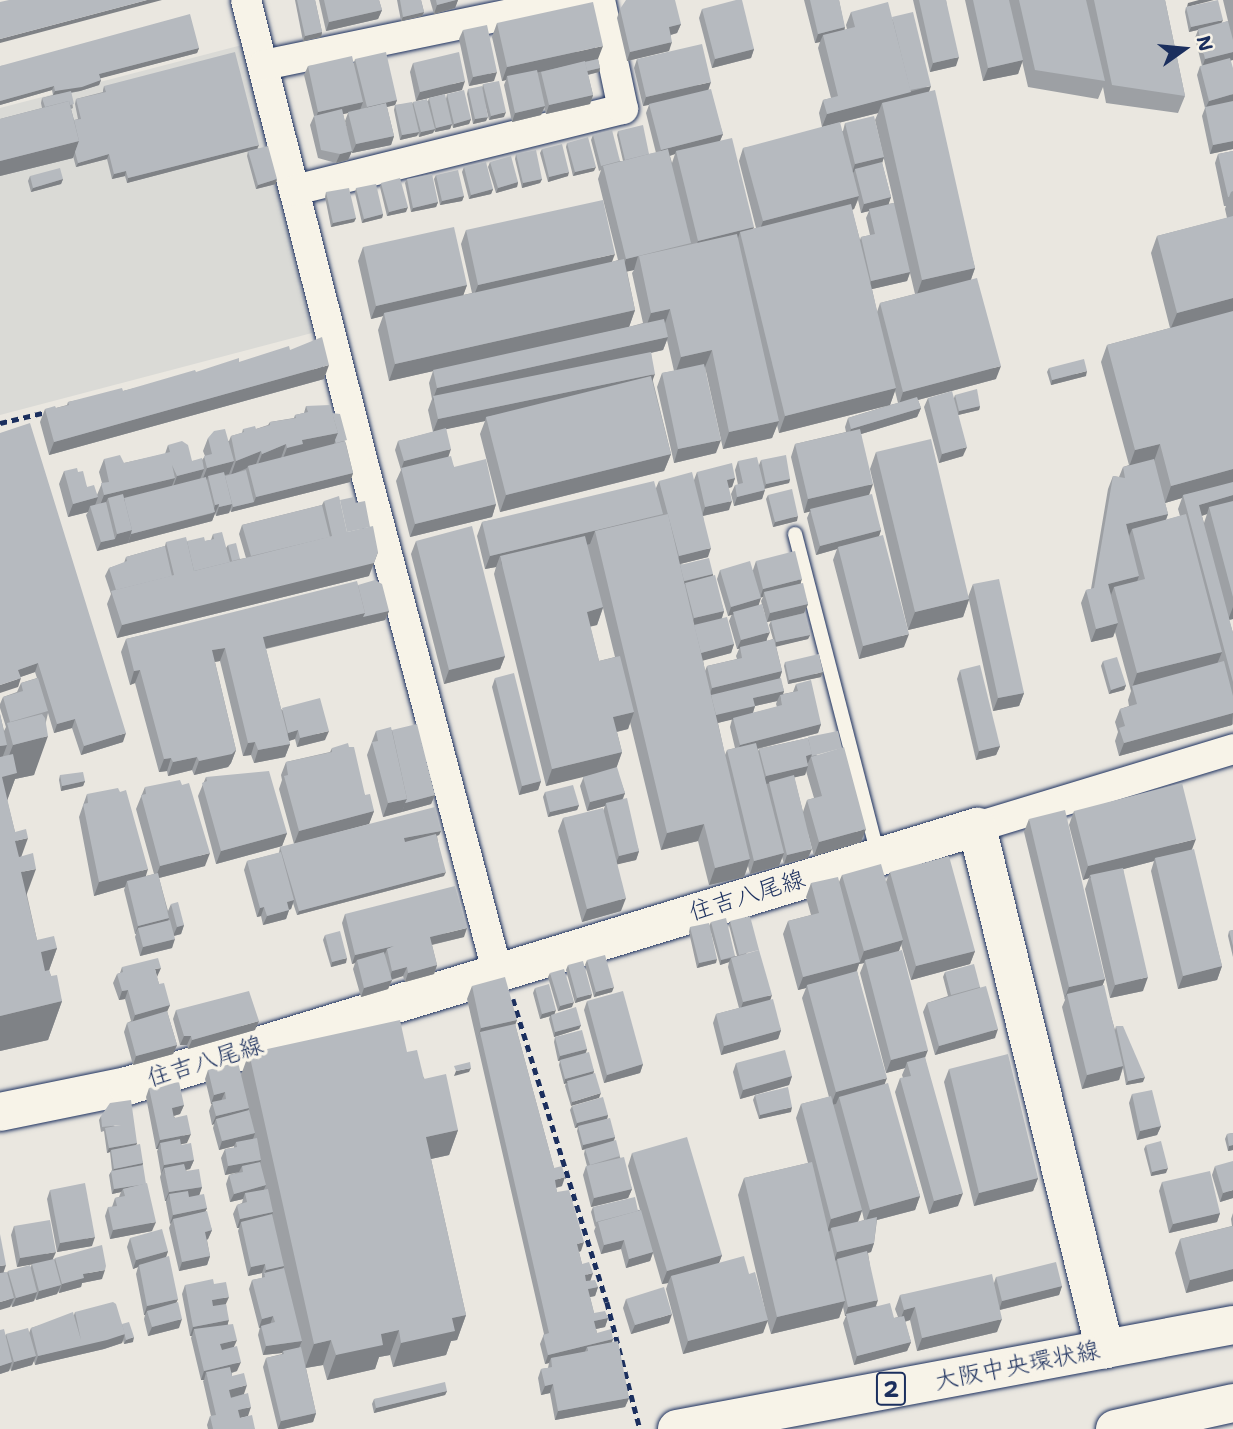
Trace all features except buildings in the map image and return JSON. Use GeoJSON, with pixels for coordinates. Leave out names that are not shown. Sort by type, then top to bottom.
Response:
{"type":"FeatureCollection","features":[{"type":"Feature","properties":{"kind":"main road","name":"住吉八尾線"},"geometry":{"type":"LineString","coordinates":[[0,1112],[127,1086],[497,971],[977,827]]}},
{"type":"Feature","properties":{"kind":"main road"},"geometry":{"type":"LineString","coordinates":[[977,827],[1105,1350]]}},
{"type":"Feature","properties":{"kind":"main road","name":"大阪中央環状線"},"geometry":{"type":"LineString","coordinates":[[677,1429],[1233,1325]]}},
{"type":"Feature","properties":{"kind":"main road"},"geometry":{"type":"LineString","coordinates":[[1115,1429],[1233,1403]]}},
{"type":"Feature","properties":{"kind":"street"},"geometry":{"type":"LineString","coordinates":[[246,0],[366,474],[497,971]]}},
{"type":"Feature","properties":{"kind":"street"},"geometry":{"type":"LineString","coordinates":[[295,190],[623,109],[600,0]]}},
{"type":"Feature","properties":{"kind":"street"},"geometry":{"type":"LineString","coordinates":[[264,65],[566,1]]}},
{"type":"Feature","properties":{"kind":"street"},"geometry":{"type":"LineString","coordinates":[[977,827],[1233,749]]}},
{"type":"Feature","properties":{"kind":"lane"},"geometry":{"type":"LineString","coordinates":[[795,534],[878,857]]}},
{"type":"Feature","properties":{"kind":"path"},"geometry":{"type":"LineString","coordinates":[[0,423],[53,410]]}},
{"type":"Feature","properties":{"kind":"path"},"geometry":{"type":"LineString","coordinates":[[497,971],[508,984],[607,1302],[640,1429]]}},
{"type":"Feature","properties":{"kind":"shaded area"},"geometry":{"type":"Polygon","coordinates":[[[242,45],[312,333],[0,415],[0,108],[242,45]]]}}]}
